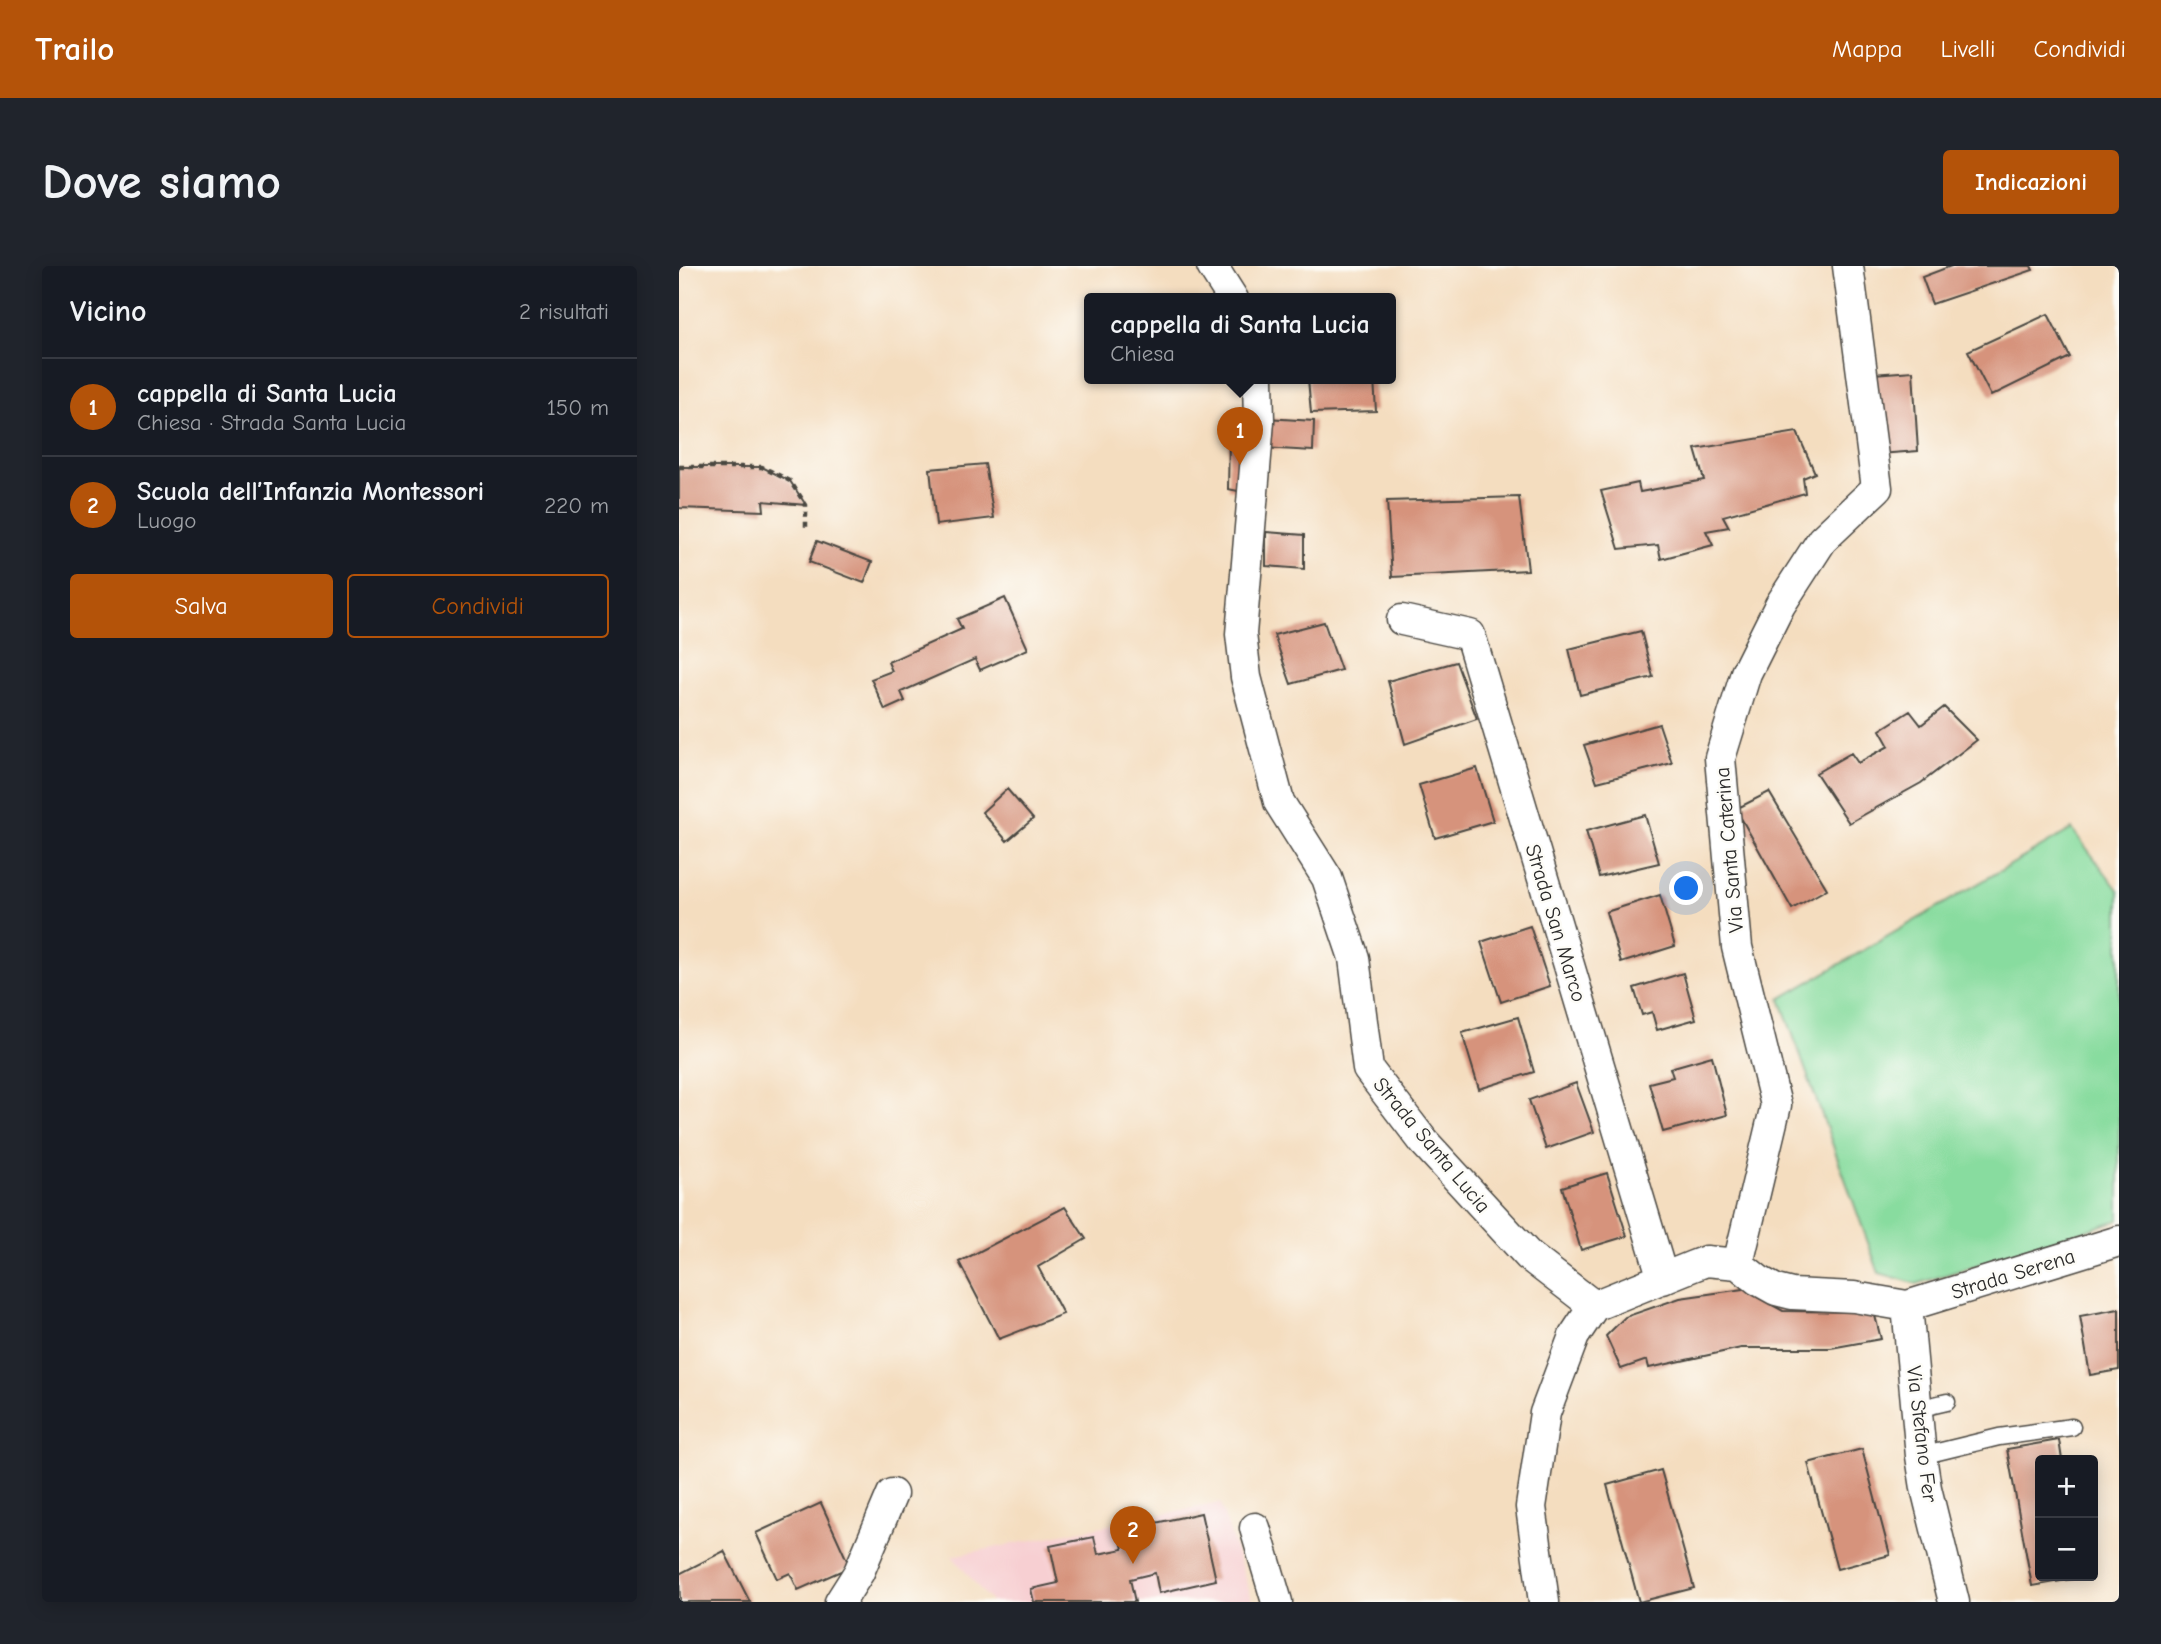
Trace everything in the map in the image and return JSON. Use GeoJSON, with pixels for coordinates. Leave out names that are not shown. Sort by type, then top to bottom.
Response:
{"type":"FeatureCollection","features":[{"type":"Feature","properties":{"kind":"street"},"geometry":{"type":"LineString","coordinates":[[1212,266],[1229,293]]}},
{"type":"Feature","properties":{"kind":"street","name":"Via Santa Caterina"},"geometry":{"type":"LineString","coordinates":[[1738,1264],[1776,1105],[1737,947],[1720,758],[1746,673],[1780,605],[1822,540],[1877,488],[1848,266]]}},
{"type":"Feature","properties":{"kind":"street","name":"Strada Santa Lucia"},"geometry":{"type":"LineString","coordinates":[[1258,384],[1259,421],[1241,634],[1246,677],[1279,802],[1327,878],[1354,958],[1368,1069],[1424,1142],[1529,1256],[1594,1306]]}},
{"type":"Feature","properties":{"kind":"street","name":"Strada San Marco"},"geometry":{"type":"LineString","coordinates":[[1402,620],[1470,635],[1663,1279]]}},
{"type":"Feature","properties":{"kind":"street","name":"Strada Serena"},"geometry":{"type":"LineString","coordinates":[[1907,1306],[2119,1241]]}},
{"type":"Feature","properties":{"kind":"street"},"geometry":{"type":"LineString","coordinates":[[1544,1602],[1531,1507],[1545,1413],[1574,1336],[1594,1306],[1706,1261],[1738,1264],[1776,1290],[1793,1294],[1854,1297],[1907,1306]]}},
{"type":"Feature","properties":{"kind":"street","name":"Via Stefano Fer"},"geometry":{"type":"LineString","coordinates":[[1907,1306],[1926,1488],[1954,1602]]}},
{"type":"Feature","properties":{"kind":"street"},"geometry":{"type":"LineString","coordinates":[[840,1602],[859,1572],[892,1494]]}},
{"type":"Feature","properties":{"kind":"street"},"geometry":{"type":"LineString","coordinates":[[1255,1528],[1277,1602]]}},
{"type":"Feature","properties":{"kind":"lane"},"geometry":{"type":"LineString","coordinates":[[1917,1409],[1947,1402]]}},
{"type":"Feature","properties":{"kind":"lane"},"geometry":{"type":"LineString","coordinates":[[1921,1456],[1999,1437],[2072,1427]]}},
{"type":"Feature","properties":{"kind":"path"},"geometry":{"type":"LineString","coordinates":[[679,467],[762,467],[790,481],[806,505],[806,527]]}},
{"type":"Feature","properties":{"kind":"shaded area"},"geometry":{"type":"Polygon","coordinates":[[[1220,1503],[1253,1602],[991,1602],[952,1556],[1220,1503]]]}},
{"type":"Feature","properties":{"kind":"green space"},"geometry":{"type":"Polygon","coordinates":[[[2072,829],[2119,891],[2119,1220],[1917,1284],[1879,1273],[1780,999],[2072,829]]]}},
{"type":"Feature","properties":{"kind":"building"},"geometry":{"type":"Polygon","coordinates":[[[1951,266],[2031,266],[2033,270],[1932,304],[1922,277],[1951,266]]]}},
{"type":"Feature","properties":{"kind":"building"},"geometry":{"type":"Polygon","coordinates":[[[2048,314],[2070,357],[1991,396],[1968,351],[2048,314]]]}},
{"type":"Feature","properties":{"kind":"building"},"geometry":{"type":"Polygon","coordinates":[[[1913,371],[1918,451],[1879,454],[1873,374],[1913,371]]]}},
{"type":"Feature","properties":{"kind":"building"},"geometry":{"type":"Polygon","coordinates":[[[1308,384],[1374,384],[1376,411],[1311,413],[1308,384]]]}},
{"type":"Feature","properties":{"kind":"building"},"geometry":{"type":"Polygon","coordinates":[[[1266,418],[1314,421],[1313,451],[1263,448],[1266,418]]]}},
{"type":"Feature","properties":{"kind":"building"},"geometry":{"type":"Polygon","coordinates":[[[1797,432],[1815,473],[1803,478],[1805,493],[1723,516],[1729,527],[1706,531],[1713,545],[1661,559],[1658,545],[1619,549],[1601,491],[1638,483],[1640,492],[1704,480],[1695,449],[1797,432]]]}},
{"type":"Feature","properties":{"kind":"building"},"geometry":{"type":"Polygon","coordinates":[[[1253,439],[1248,493],[1228,489],[1229,440],[1253,439]]]}},
{"type":"Feature","properties":{"kind":"building"},"geometry":{"type":"Polygon","coordinates":[[[985,464],[994,518],[936,525],[930,469],[985,464]]]}},
{"type":"Feature","properties":{"kind":"building"},"geometry":{"type":"Polygon","coordinates":[[[679,467],[762,467],[790,481],[806,505],[763,501],[764,511],[679,508],[679,467]]]}},
{"type":"Feature","properties":{"kind":"building"},"geometry":{"type":"Polygon","coordinates":[[[1519,497],[1528,570],[1392,577],[1387,501],[1519,497]]]}},
{"type":"Feature","properties":{"kind":"building"},"geometry":{"type":"Polygon","coordinates":[[[1266,532],[1304,535],[1304,569],[1266,566],[1266,532]]]}},
{"type":"Feature","properties":{"kind":"building"},"geometry":{"type":"Polygon","coordinates":[[[817,541],[872,562],[864,583],[809,562],[817,541]]]}},
{"type":"Feature","properties":{"kind":"building"},"geometry":{"type":"Polygon","coordinates":[[[1005,598],[1028,649],[980,670],[975,659],[901,692],[905,701],[885,710],[871,679],[892,671],[888,662],[962,629],[957,619],[1005,598]]]}},
{"type":"Feature","properties":{"kind":"building"},"geometry":{"type":"Polygon","coordinates":[[[1324,622],[1341,670],[1291,684],[1274,635],[1324,622]]]}},
{"type":"Feature","properties":{"kind":"building"},"geometry":{"type":"Polygon","coordinates":[[[1641,631],[1653,677],[1580,695],[1569,649],[1641,631]]]}},
{"type":"Feature","properties":{"kind":"building"},"geometry":{"type":"Polygon","coordinates":[[[1456,662],[1477,719],[1405,744],[1388,681],[1456,662]]]}},
{"type":"Feature","properties":{"kind":"building"},"geometry":{"type":"Polygon","coordinates":[[[1944,707],[1977,740],[1921,783],[1849,823],[1816,773],[1851,753],[1858,763],[1889,746],[1880,730],[1910,711],[1921,725],[1944,707]]]}},
{"type":"Feature","properties":{"kind":"building"},"geometry":{"type":"Polygon","coordinates":[[[1659,724],[1672,763],[1597,782],[1584,745],[1659,724]]]}},
{"type":"Feature","properties":{"kind":"building"},"geometry":{"type":"Polygon","coordinates":[[[1477,768],[1493,821],[1435,838],[1419,785],[1477,768]]]}},
{"type":"Feature","properties":{"kind":"building"},"geometry":{"type":"Polygon","coordinates":[[[1007,789],[1033,819],[1007,841],[982,812],[1007,789]]]}},
{"type":"Feature","properties":{"kind":"building"},"geometry":{"type":"Polygon","coordinates":[[[1769,792],[1827,889],[1792,909],[1736,809],[1769,792]]]}},
{"type":"Feature","properties":{"kind":"building"},"geometry":{"type":"Polygon","coordinates":[[[1645,815],[1659,863],[1599,877],[1586,831],[1645,815]]]}},
{"type":"Feature","properties":{"kind":"building"},"geometry":{"type":"Polygon","coordinates":[[[1660,895],[1675,946],[1621,963],[1606,912],[1660,895]]]}},
{"type":"Feature","properties":{"kind":"building"},"geometry":{"type":"Polygon","coordinates":[[[1530,926],[1550,986],[1501,1002],[1481,942],[1530,926]]]}},
{"type":"Feature","properties":{"kind":"building"},"geometry":{"type":"Polygon","coordinates":[[[1683,973],[1696,1019],[1657,1030],[1652,1012],[1642,1015],[1634,988],[1683,973]]]}},
{"type":"Feature","properties":{"kind":"building"},"geometry":{"type":"Polygon","coordinates":[[[1518,1017],[1534,1072],[1479,1089],[1462,1033],[1518,1017]]]}},
{"type":"Feature","properties":{"kind":"building"},"geometry":{"type":"Polygon","coordinates":[[[1712,1056],[1727,1115],[1663,1132],[1649,1083],[1673,1077],[1670,1068],[1712,1056]]]}},
{"type":"Feature","properties":{"kind":"building"},"geometry":{"type":"Polygon","coordinates":[[[1576,1083],[1594,1132],[1546,1149],[1529,1100],[1576,1083]]]}},
{"type":"Feature","properties":{"kind":"building"},"geometry":{"type":"Polygon","coordinates":[[[1607,1173],[1627,1236],[1581,1250],[1562,1187],[1607,1173]]]}},
{"type":"Feature","properties":{"kind":"building"},"geometry":{"type":"Polygon","coordinates":[[[1065,1207],[1086,1239],[1038,1267],[1063,1314],[999,1339],[959,1262],[1065,1207]]]}},
{"type":"Feature","properties":{"kind":"building"},"geometry":{"type":"Polygon","coordinates":[[[1750,1288],[1752,1294],[1783,1311],[1874,1312],[1881,1339],[1831,1348],[1741,1348],[1649,1368],[1647,1360],[1621,1369],[1606,1336],[1625,1317],[1680,1298],[1750,1288]]]}},
{"type":"Feature","properties":{"kind":"building"},"geometry":{"type":"Polygon","coordinates":[[[2119,1309],[2119,1370],[2090,1375],[2080,1316],[2119,1309]]]}},
{"type":"Feature","properties":{"kind":"building"},"geometry":{"type":"Polygon","coordinates":[[[2059,1440],[2061,1455],[2035,1455],[2035,1581],[2061,1581],[2032,1586],[2007,1449],[2059,1440]]]}},
{"type":"Feature","properties":{"kind":"building"},"geometry":{"type":"Polygon","coordinates":[[[1862,1449],[1890,1555],[1837,1569],[1808,1463],[1862,1449]]]}},
{"type":"Feature","properties":{"kind":"building"},"geometry":{"type":"Polygon","coordinates":[[[1661,1470],[1694,1588],[1639,1602],[1607,1485],[1661,1470]]]}},
{"type":"Feature","properties":{"kind":"building"},"geometry":{"type":"Polygon","coordinates":[[[821,1503],[850,1567],[798,1590],[790,1573],[777,1579],[756,1533],[821,1503]]]}},
{"type":"Feature","properties":{"kind":"building"},"geometry":{"type":"Polygon","coordinates":[[[1201,1513],[1216,1580],[1159,1593],[1155,1573],[1130,1579],[1135,1602],[1034,1602],[1031,1589],[1058,1583],[1050,1546],[1094,1537],[1098,1554],[1123,1549],[1119,1531],[1201,1513]]]}},
{"type":"Feature","properties":{"kind":"building"},"geometry":{"type":"Polygon","coordinates":[[[724,1551],[750,1602],[680,1602],[679,1574],[724,1551]]]}},
{"type":"Feature","properties":{"kind":"place","name":"cappella di Santa Lucia"},"geometry":{"type":"Point","coordinates":[1240,465]}},
{"type":"Feature","properties":{"kind":"place","name":"Scuola dell’Infanzia Montessori"},"geometry":{"type":"Point","coordinates":[1133,1564]}}]}
